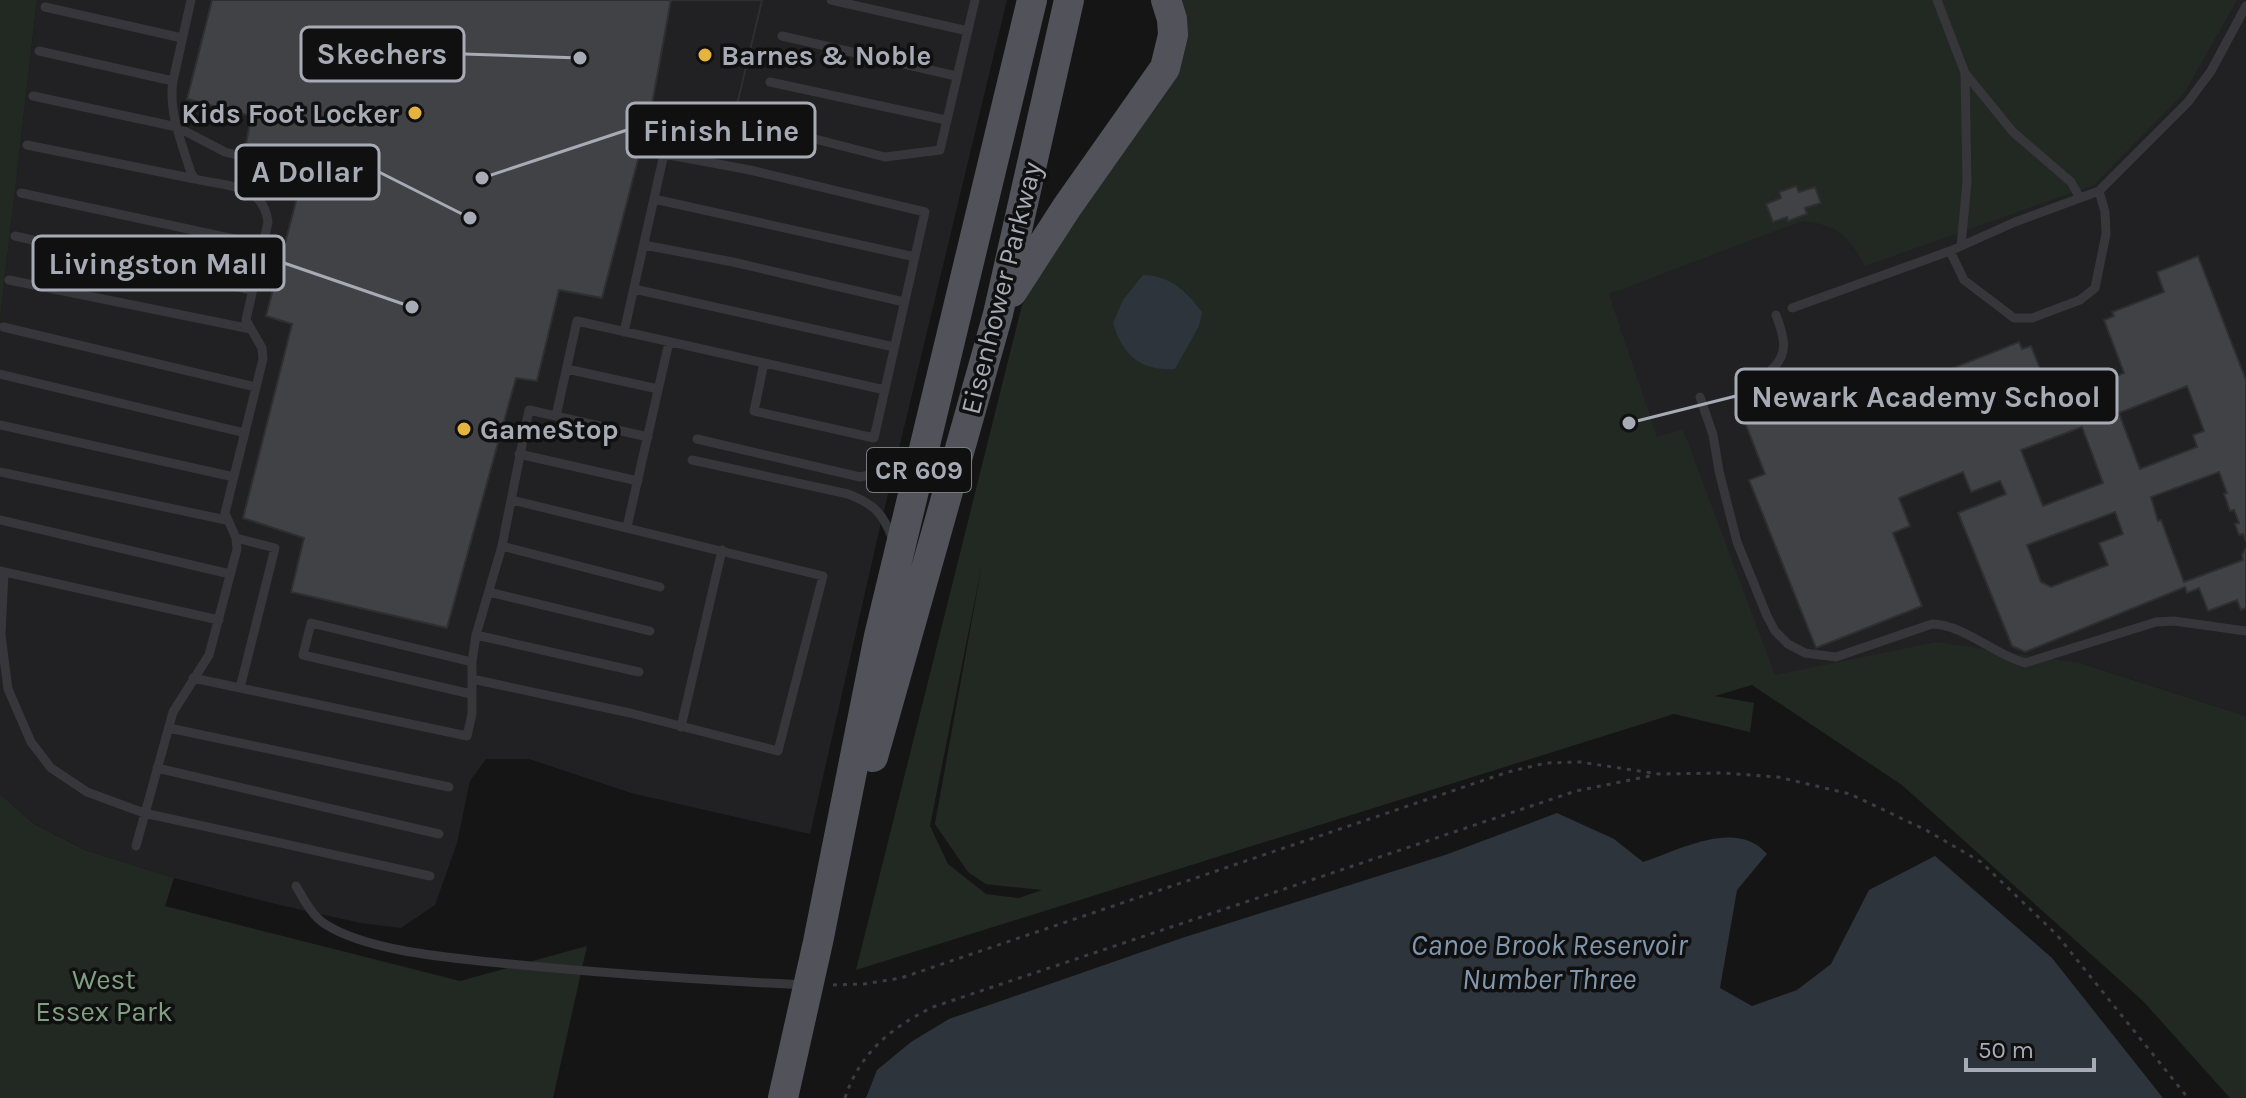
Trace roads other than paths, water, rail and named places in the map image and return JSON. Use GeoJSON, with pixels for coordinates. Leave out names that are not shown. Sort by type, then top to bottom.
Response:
{"type":"FeatureCollection","features":[{"type":"Feature","properties":{"kind":"main road","name":"Eisenhower Parkway"},"geometry":{"type":"LineString","coordinates":[[783,1098],[809,986],[879,636],[1032,0]]}},
{"type":"Feature","properties":{"kind":"main road","name":"Eisenhower Parkway"},"geometry":{"type":"LineString","coordinates":[[818,942],[921,594],[998,314],[1069,0]]}},
{"type":"Feature","properties":{"kind":"main road"},"geometry":{"type":"LineString","coordinates":[[998,314],[1052,229],[1165,68],[1173,35],[1166,0]]}},
{"type":"Feature","properties":{"kind":"lane"},"geometry":{"type":"LineString","coordinates":[[191,0],[171,94],[177,127],[195,179]]}},
{"type":"Feature","properties":{"kind":"lane"},"geometry":{"type":"LineString","coordinates":[[831,0],[968,31]]}},
{"type":"Feature","properties":{"kind":"lane"},"geometry":{"type":"LineString","coordinates":[[761,125],[885,157],[940,150],[975,0]]}},
{"type":"Feature","properties":{"kind":"lane"},"geometry":{"type":"LineString","coordinates":[[1937,0],[1965,73],[2013,132],[2071,182],[2080,198]]}},
{"type":"Feature","properties":{"kind":"lane"},"geometry":{"type":"LineString","coordinates":[[1792,308],[1950,251],[2099,191],[2188,102],[2211,71],[2246,6]]}},
{"type":"Feature","properties":{"kind":"lane"},"geometry":{"type":"LineString","coordinates":[[45,7],[182,38]]}},
{"type":"Feature","properties":{"kind":"lane"},"geometry":{"type":"LineString","coordinates":[[782,36],[956,76]]}},
{"type":"Feature","properties":{"kind":"lane"},"geometry":{"type":"LineString","coordinates":[[39,51],[173,81]]}},
{"type":"Feature","properties":{"kind":"lane"},"geometry":{"type":"LineString","coordinates":[[1961,246],[1968,169],[1965,73]]}},
{"type":"Feature","properties":{"kind":"lane"},"geometry":{"type":"LineString","coordinates":[[770,82],[946,120]]}},
{"type":"Feature","properties":{"kind":"lane"},"geometry":{"type":"LineString","coordinates":[[33,96],[177,127],[225,152],[288,168]]}},
{"type":"Feature","properties":{"kind":"lane"},"geometry":{"type":"LineString","coordinates":[[27,145],[251,191],[261,199],[268,222],[246,320],[262,348],[263,359],[225,513],[236,538],[237,549],[209,655],[173,712],[136,846]]}},
{"type":"Feature","properties":{"kind":"lane"},"geometry":{"type":"LineString","coordinates":[[624,332],[664,154],[750,170],[925,212],[874,438],[754,411],[764,363]]}},
{"type":"Feature","properties":{"kind":"lane"},"geometry":{"type":"LineString","coordinates":[[1950,251],[1964,280],[2014,318],[2032,318],[2080,300],[2095,288],[2106,234],[2105,212],[2099,191]]}},
{"type":"Feature","properties":{"kind":"lane"},"geometry":{"type":"LineString","coordinates":[[21,193],[262,245]]}},
{"type":"Feature","properties":{"kind":"lane"},"geometry":{"type":"LineString","coordinates":[[654,199],[915,257]]}},
{"type":"Feature","properties":{"kind":"lane"},"geometry":{"type":"LineString","coordinates":[[15,236],[251,290]]}},
{"type":"Feature","properties":{"kind":"lane"},"geometry":{"type":"LineString","coordinates":[[644,245],[733,262],[904,302]]}},
{"type":"Feature","properties":{"kind":"lane"},"geometry":{"type":"LineString","coordinates":[[9,280],[251,329]]}},
{"type":"Feature","properties":{"kind":"lane"},"geometry":{"type":"LineString","coordinates":[[634,289],[894,347]]}},
{"type":"Feature","properties":{"kind":"lane"},"geometry":{"type":"LineString","coordinates":[[1771,370],[1780,363],[1784,349],[1776,315]]}},
{"type":"Feature","properties":{"kind":"lane"},"geometry":{"type":"LineString","coordinates":[[556,416],[577,321],[885,390]]}},
{"type":"Feature","properties":{"kind":"lane"},"geometry":{"type":"LineString","coordinates":[[3,327],[256,387]]}},
{"type":"Feature","properties":{"kind":"lane"},"geometry":{"type":"LineString","coordinates":[[627,527],[669,342]]}},
{"type":"Feature","properties":{"kind":"lane"},"geometry":{"type":"LineString","coordinates":[[567,369],[658,389]]}},
{"type":"Feature","properties":{"kind":"lane"},"geometry":{"type":"LineString","coordinates":[[0,374],[245,433]]}},
{"type":"Feature","properties":{"kind":"lane"},"geometry":{"type":"LineString","coordinates":[[1700,397],[1713,435],[1737,542],[1775,631],[1788,644],[1805,653],[1836,657],[1851,654],[1932,624],[1956,630],[2011,659],[2025,663],[2156,622],[2174,621],[2246,631]]}},
{"type":"Feature","properties":{"kind":"lane"},"geometry":{"type":"LineString","coordinates":[[193,678],[467,736],[472,714],[472,662],[476,635],[502,546],[529,410],[648,437]]}},
{"type":"Feature","properties":{"kind":"lane"},"geometry":{"type":"LineString","coordinates":[[0,425],[234,477]]}},
{"type":"Feature","properties":{"kind":"lane"},"geometry":{"type":"LineString","coordinates":[[697,439],[860,477],[887,471],[927,436]]}},
{"type":"Feature","properties":{"kind":"lane"},"geometry":{"type":"LineString","coordinates":[[519,454],[638,481]]}},
{"type":"Feature","properties":{"kind":"lane"},"geometry":{"type":"LineString","coordinates":[[692,460],[848,494],[871,503],[888,526],[899,555]]}},
{"type":"Feature","properties":{"kind":"lane"},"geometry":{"type":"LineString","coordinates":[[0,472],[226,520]]}},
{"type":"Feature","properties":{"kind":"lane"},"geometry":{"type":"LineString","coordinates":[[472,679],[778,751],[823,576],[512,500]]}},
{"type":"Feature","properties":{"kind":"lane"},"geometry":{"type":"LineString","coordinates":[[0,520],[230,574]]}},
{"type":"Feature","properties":{"kind":"lane"},"geometry":{"type":"LineString","coordinates":[[236,538],[275,548],[240,688]]}},
{"type":"Feature","properties":{"kind":"lane"},"geometry":{"type":"LineString","coordinates":[[502,546],[660,587]]}},
{"type":"Feature","properties":{"kind":"lane"},"geometry":{"type":"LineString","coordinates":[[681,727],[722,550]]}},
{"type":"Feature","properties":{"kind":"lane"},"geometry":{"type":"LineString","coordinates":[[219,620],[2,571],[1,635],[8,689],[31,742],[51,768],[87,792],[144,813],[430,876]]}},
{"type":"Feature","properties":{"kind":"lane"},"geometry":{"type":"LineString","coordinates":[[489,592],[650,631]]}},
{"type":"Feature","properties":{"kind":"lane"},"geometry":{"type":"LineString","coordinates":[[471,694],[303,655],[311,623],[472,662]]}},
{"type":"Feature","properties":{"kind":"lane"},"geometry":{"type":"LineString","coordinates":[[476,635],[639,672]]}},
{"type":"Feature","properties":{"kind":"lane"},"geometry":{"type":"LineString","coordinates":[[169,728],[449,787]]}},
{"type":"Feature","properties":{"kind":"lane"},"geometry":{"type":"LineString","coordinates":[[157,768],[439,834]]}},
{"type":"Feature","properties":{"kind":"lane"},"geometry":{"type":"LineString","coordinates":[[296,886],[326,925],[371,942],[410,952],[562,970],[809,986]]}},
{"type":"Feature","properties":{"kind":"water"},"geometry":{"type":"Polygon","coordinates":[[[1143,275],[1162,278],[1177,286],[1202,312],[1199,326],[1175,369],[1143,364],[1128,353],[1117,335],[1113,323],[1123,300],[1143,275]]]}},
{"type":"Feature","properties":{"kind":"water","name":"Canoe Brook Reservoir Number Three"},"geometry":{"type":"Polygon","coordinates":[[[1557,813],[1614,839],[1643,862],[1690,845],[1724,838],[1740,838],[1755,844],[1767,854],[1737,890],[1720,988],[1752,1006],[1797,990],[1831,964],[1869,890],[1935,856],[2052,958],[2163,1098],[866,1098],[877,1070],[911,1042],[949,1019],[1182,938],[1445,855],[1557,813]]]}},
{"type":"Feature","properties":{"kind":"place","name":"Barnes & Noble"},"geometry":{"type":"Point","coordinates":[705,55]}},
{"type":"Feature","properties":{"kind":"place","name":"Skechers"},"geometry":{"type":"Point","coordinates":[580,58]}},
{"type":"Feature","properties":{"kind":"place","name":"Kids Foot Locker"},"geometry":{"type":"Point","coordinates":[415,113]}},
{"type":"Feature","properties":{"kind":"place","name":"Finish Line"},"geometry":{"type":"Point","coordinates":[482,178]}},
{"type":"Feature","properties":{"kind":"place","name":"A Dollar"},"geometry":{"type":"Point","coordinates":[470,218]}},
{"type":"Feature","properties":{"kind":"place","name":"Livingston Mall"},"geometry":{"type":"Point","coordinates":[412,307]}},
{"type":"Feature","properties":{"kind":"place","name":"Newark Academy School"},"geometry":{"type":"Point","coordinates":[1629,423]}},
{"type":"Feature","properties":{"kind":"place","name":"GameStop"},"geometry":{"type":"Point","coordinates":[464,429]}},
{"type":"Feature","properties":{"kind":"park label","name":"West Essex Park"},"geometry":{"type":"Point","coordinates":[104,995]}}]}
